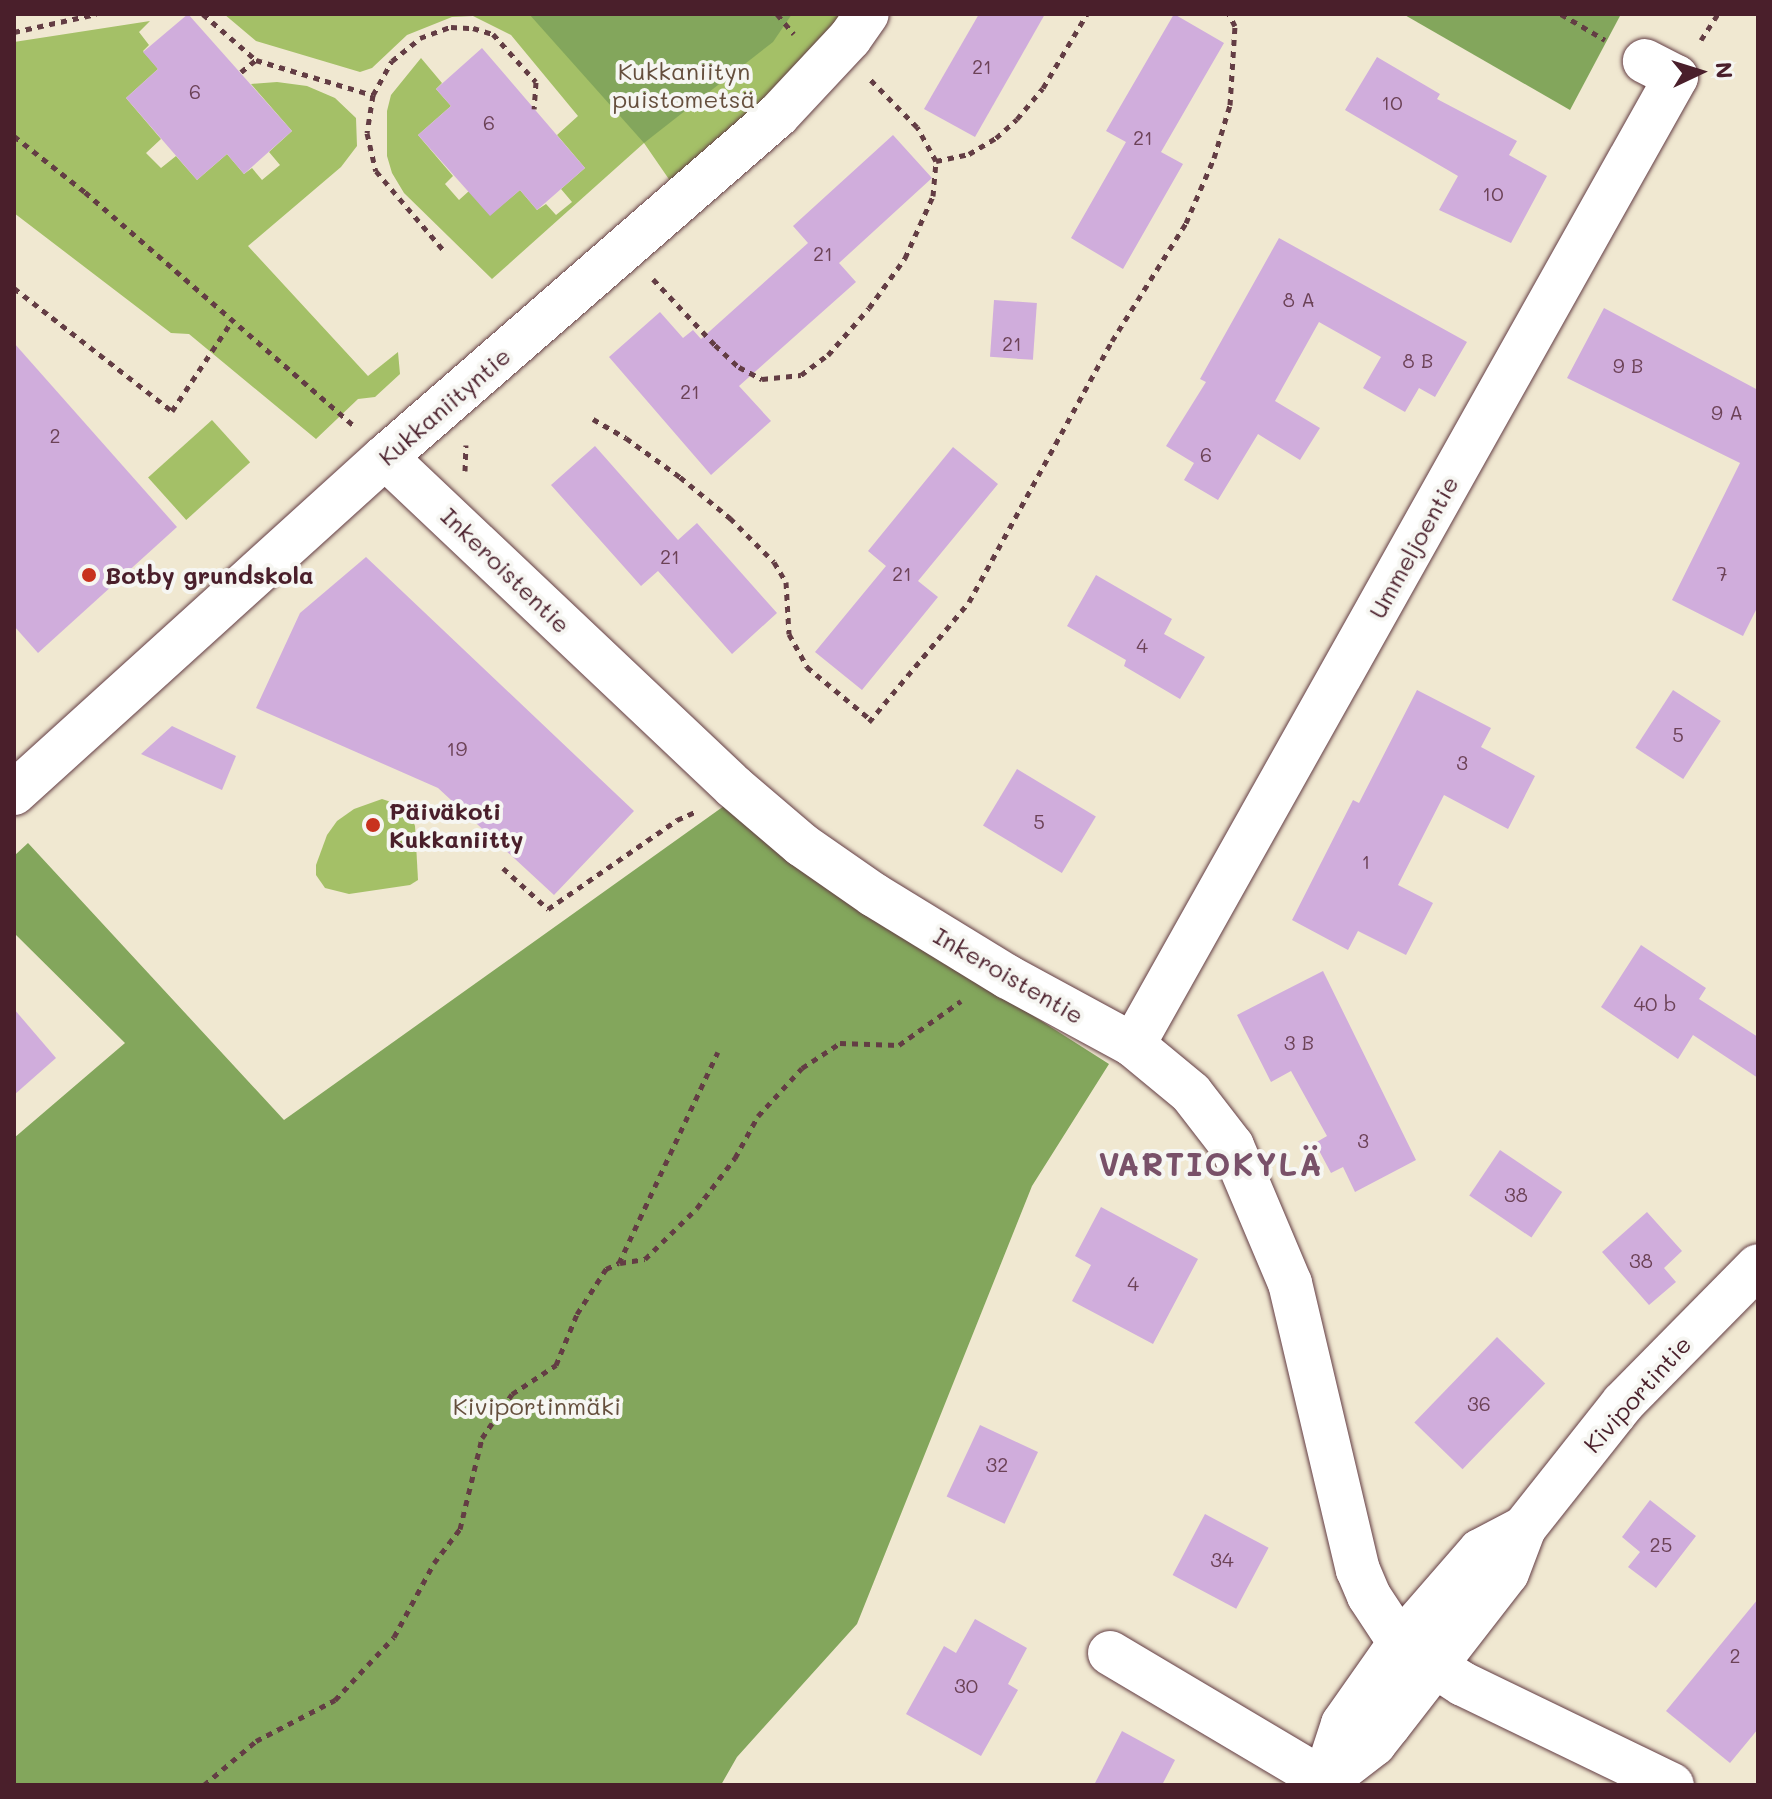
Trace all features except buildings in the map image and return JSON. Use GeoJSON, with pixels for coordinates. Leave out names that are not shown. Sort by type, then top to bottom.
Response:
{"type":"FeatureCollection","features":[{"type":"Feature","properties":{"kind":"street","name":"Kukkaniityntie"},"geometry":{"type":"LineString","coordinates":[[14,793],[371,443],[778,115],[850,38],[867,14]]}},
{"type":"Feature","properties":{"kind":"street","name":"Ummeljoentie"},"geometry":{"type":"LineString","coordinates":[[1133,1045],[1676,77],[1645,61]]}},
{"type":"Feature","properties":{"kind":"street","name":"Inkeroistentie"},"geometry":{"type":"LineString","coordinates":[[371,443],[734,787],[802,845],[874,895],[1008,977],[1133,1045],[1191,1093],[1232,1146],[1290,1283],[1358,1570],[1369,1596],[1418,1654]]}},
{"type":"Feature","properties":{"kind":"street","name":"Kiviportintie"},"geometry":{"type":"LineString","coordinates":[[1325,1783],[1343,1724],[1418,1654],[1480,1551],[1524,1528],[1623,1403],[1758,1266]]}},
{"type":"Feature","properties":{"kind":"street"},"geometry":{"type":"LineString","coordinates":[[1110,1653],[1325,1783]]}},
{"type":"Feature","properties":{"kind":"street"},"geometry":{"type":"LineString","coordinates":[[1418,1654],[1463,1684],[1531,1720],[1672,1785]]}},
{"type":"Feature","properties":{"kind":"path"},"geometry":{"type":"LineString","coordinates":[[14,32],[96,14]]}},
{"type":"Feature","properties":{"kind":"path"},"geometry":{"type":"LineString","coordinates":[[203,14],[256,60],[373,95]]}},
{"type":"Feature","properties":{"kind":"path"},"geometry":{"type":"LineString","coordinates":[[777,14],[794,34]]}},
{"type":"Feature","properties":{"kind":"path"},"geometry":{"type":"LineString","coordinates":[[936,161],[969,154],[1017,119],[1043,88],[1087,14]]}},
{"type":"Feature","properties":{"kind":"path"},"geometry":{"type":"LineString","coordinates":[[593,419],[626,438],[680,477],[730,518],[774,562],[786,582],[789,634],[807,667],[870,721],[969,602],[1059,432],[1186,223],[1214,158],[1230,105],[1235,26],[1229,14]]}},
{"type":"Feature","properties":{"kind":"path"},"geometry":{"type":"LineString","coordinates":[[444,251],[376,171],[367,133],[373,95],[392,61],[420,38],[451,27],[473,28],[493,34],[536,82],[534,109]]}},
{"type":"Feature","properties":{"kind":"path"},"geometry":{"type":"LineString","coordinates":[[241,72],[256,60]]}},
{"type":"Feature","properties":{"kind":"path"},"geometry":{"type":"LineString","coordinates":[[644,269],[739,367],[762,379],[801,375],[828,355],[869,308],[905,258],[933,196],[936,161],[917,127],[861,70]]}},
{"type":"Feature","properties":{"kind":"path"},"geometry":{"type":"LineString","coordinates":[[14,136],[85,192],[371,443]]}},
{"type":"Feature","properties":{"kind":"path"},"geometry":{"type":"LineString","coordinates":[[14,288],[172,411],[232,321]]}},
{"type":"Feature","properties":{"kind":"path"},"geometry":{"type":"LineString","coordinates":[[465,483],[466,442]]}},
{"type":"Feature","properties":{"kind":"path"},"geometry":{"type":"LineString","coordinates":[[503,868],[548,909],[677,820],[706,807]]}},
{"type":"Feature","properties":{"kind":"path"},"geometry":{"type":"LineString","coordinates":[[204,1785],[256,1741],[335,1700],[394,1637],[434,1563],[460,1529],[482,1438],[512,1394],[556,1365],[577,1314],[606,1269],[619,1263],[645,1259],[697,1208],[735,1158],[758,1116],[802,1068],[840,1043],[899,1045],[957,1004],[1008,977]]}},
{"type":"Feature","properties":{"kind":"path"},"geometry":{"type":"LineString","coordinates":[[619,1263],[718,1052]]}},
{"type":"Feature","properties":{"kind":"green space"},"geometry":{"type":"Polygon","coordinates":[[[224,14],[851,14],[675,188],[644,143],[492,279],[404,193],[392,173],[387,156],[387,111],[391,95],[421,58],[442,83],[436,89],[451,106],[418,135],[453,176],[445,184],[459,200],[469,191],[490,215],[520,190],[537,210],[546,204],[556,215],[572,202],[561,189],[585,168],[557,135],[578,116],[511,35],[473,16],[452,17],[407,35],[372,68],[360,72],[256,41],[224,14]]]}},
{"type":"Feature","properties":{"kind":"green space","name":"Kukkaniityn puistometsä"},"geometry":{"type":"Polygon","coordinates":[[[529,14],[792,14],[773,42],[644,143],[529,14]]]}},
{"type":"Feature","properties":{"kind":"green space"},"geometry":{"type":"Polygon","coordinates":[[[1403,14],[1621,14],[1570,110],[1403,14]]]}},
{"type":"Feature","properties":{"kind":"green space"},"geometry":{"type":"Polygon","coordinates":[[[150,21],[139,32],[149,45],[143,51],[158,69],[126,98],[161,139],[146,153],[161,168],[176,156],[197,180],[227,154],[244,174],[252,168],[262,180],[280,165],[269,152],[292,131],[251,84],[277,82],[307,86],[335,98],[356,118],[357,146],[341,167],[248,246],[368,376],[398,352],[400,374],[375,397],[358,399],[316,439],[189,334],[171,333],[14,213],[14,42],[150,21]]]}},
{"type":"Feature","properties":{"kind":"green space"},"geometry":{"type":"Polygon","coordinates":[[[212,420],[250,462],[186,520],[148,478],[212,420]]]}},
{"type":"Feature","properties":{"kind":"green space"},"geometry":{"type":"Polygon","coordinates":[[[382,799],[409,811],[415,826],[418,880],[410,885],[349,894],[325,888],[316,875],[316,865],[327,835],[337,821],[354,809],[382,799]]]}},
{"type":"Feature","properties":{"kind":"green space","name":"Kiviportinmäki"},"geometry":{"type":"Polygon","coordinates":[[[724,806],[884,921],[1109,1064],[1032,1186],[857,1624],[737,1757],[721,1785],[14,1785],[14,1138],[125,1043],[14,933],[14,856],[28,843],[284,1120],[724,806]]]}},
{"type":"Feature","properties":{"kind":"place","name":"Botby grundskola"},"geometry":{"type":"Point","coordinates":[89,575]}},
{"type":"Feature","properties":{"kind":"place","name":"Päiväkoti Kukkaniitty"},"geometry":{"type":"Point","coordinates":[373,825]}},
{"type":"Feature","properties":{"kind":"district","name":"VARTIOKYLÄ"},"geometry":{"type":"Point","coordinates":[1211,1163]}}]}
